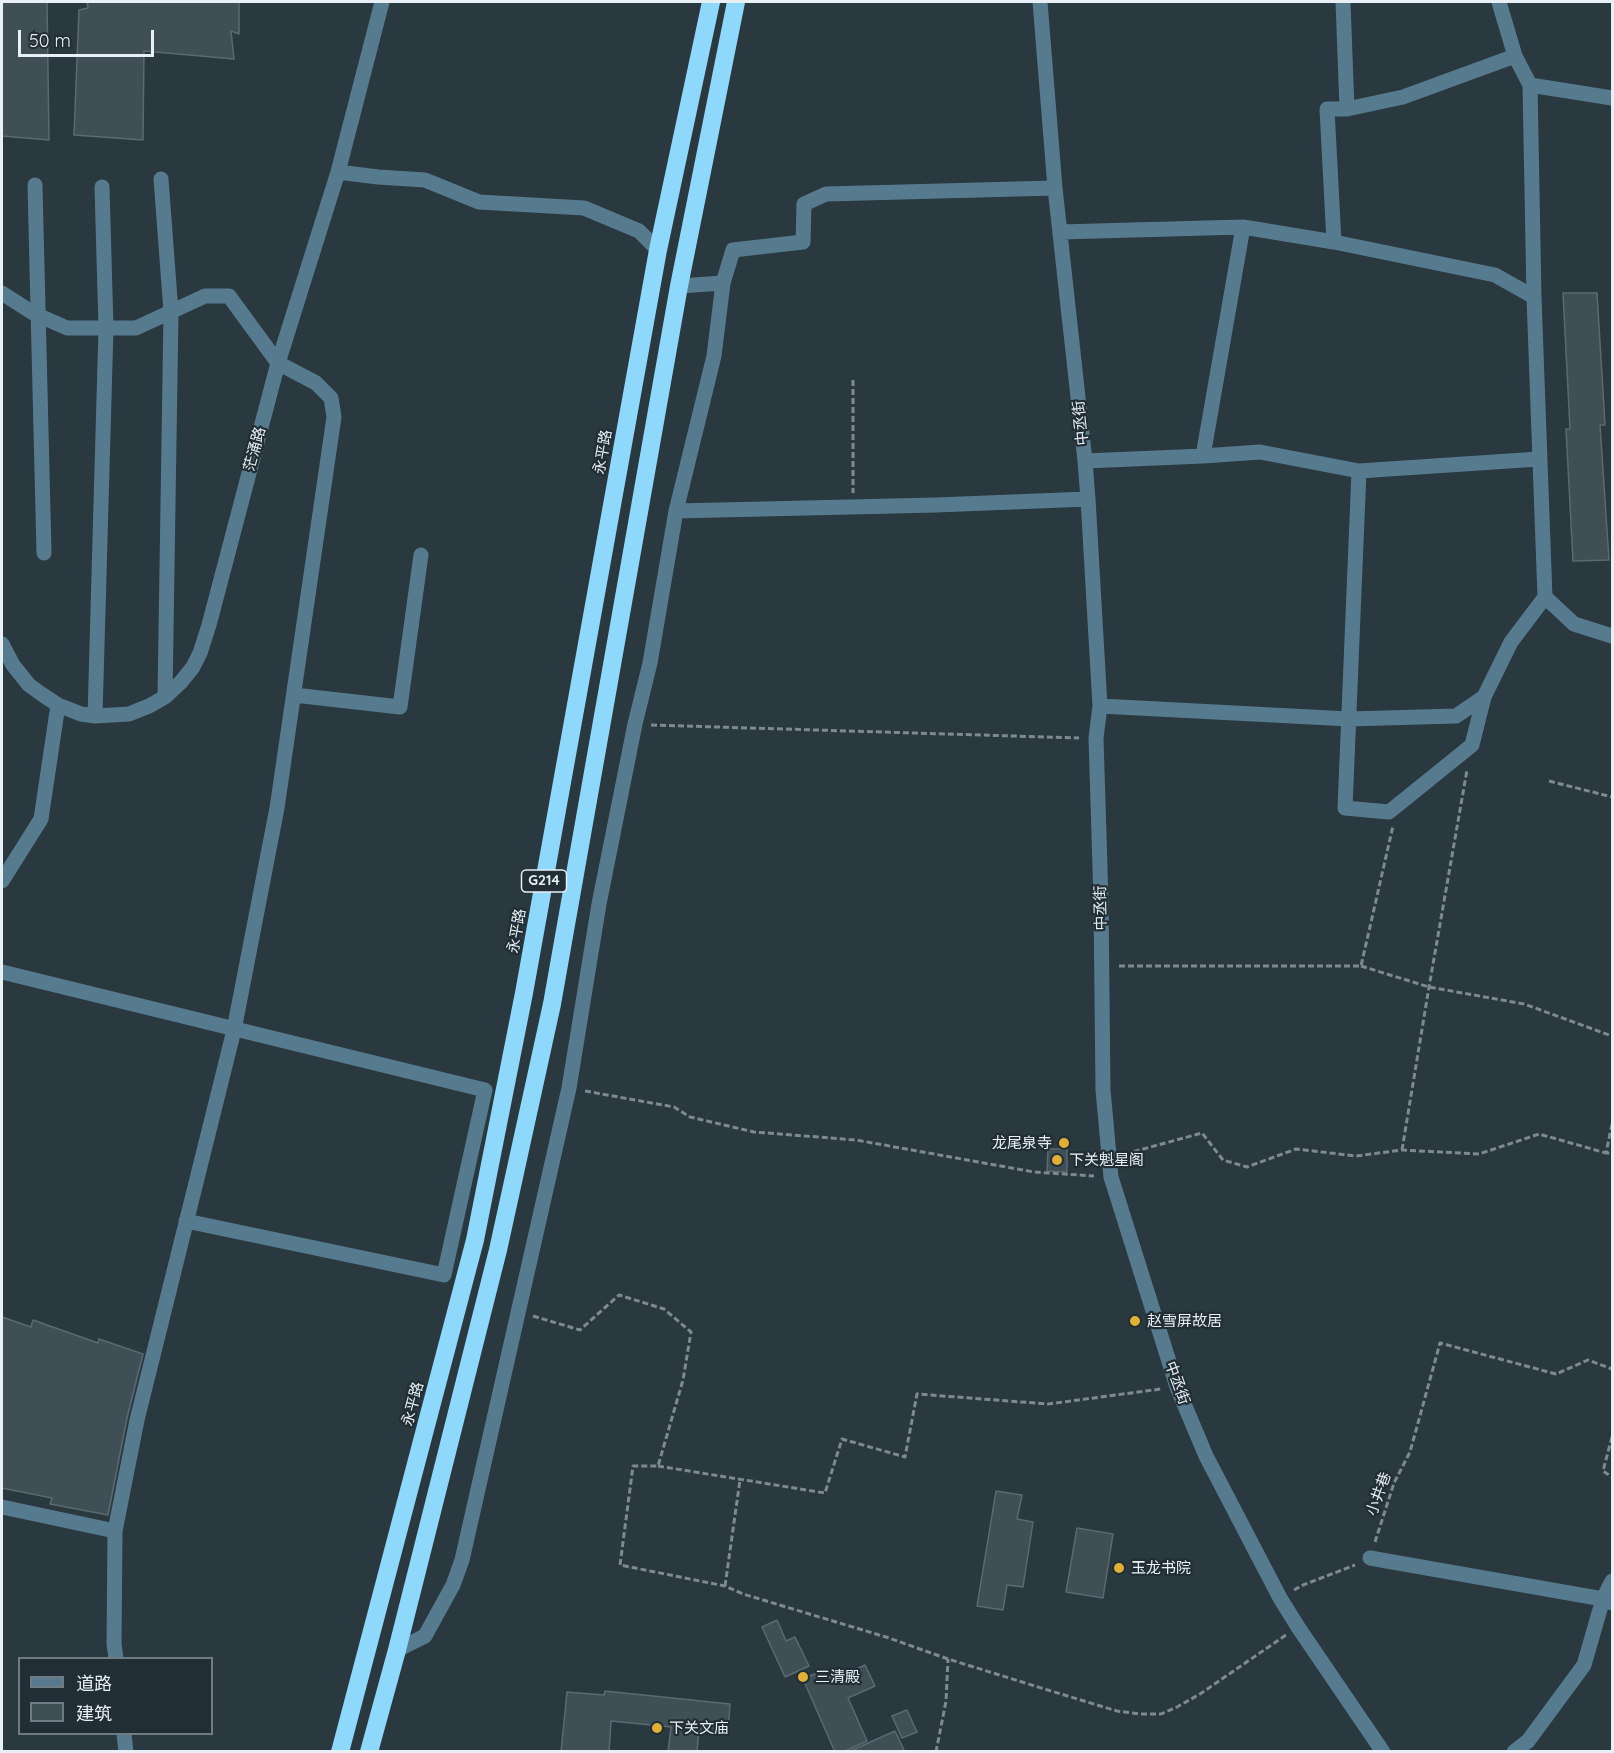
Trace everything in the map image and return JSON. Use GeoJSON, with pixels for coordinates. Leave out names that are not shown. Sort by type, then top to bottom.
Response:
{"type":"FeatureCollection","features":[{"type":"Feature","properties":{"kind":"highway","name":"永平路"},"geometry":{"type":"LineString","coordinates":[[340,1752],[475,1240],[524,993],[658,250],[711,2]]}},
{"type":"Feature","properties":{"kind":"highway","name":"G214"},"geometry":{"type":"LineString","coordinates":[[369,1752],[498,1250],[552,1004],[685,253],[736,2]]}},
{"type":"Feature","properties":{"kind":"highway"},"geometry":{"type":"LineString","coordinates":[[658,250],[685,253]]}},
{"type":"Feature","properties":{"kind":"street","name":"茫涌路"},"geometry":{"type":"LineString","coordinates":[[2,644],[13,664],[29,685],[58,705],[81,714],[95,716],[129,714],[165,697],[187,675],[200,653],[278,363],[338,172],[382,2]]}},
{"type":"Feature","properties":{"kind":"street","name":"中丞街"},"geometry":{"type":"LineString","coordinates":[[1040,2],[1055,188],[1088,499],[1100,706],[1096,738],[1103,1090],[1111,1177],[1177,1387],[1206,1456],[1280,1598],[1383,1752]]}},
{"type":"Feature","properties":{"kind":"street"},"geometry":{"type":"LineString","coordinates":[[1344,2],[1347,109]]}},
{"type":"Feature","properties":{"kind":"street"},"geometry":{"type":"LineString","coordinates":[[1359,471],[1345,808],[1389,812],[1472,744],[1484,697],[1511,642],[1545,597],[1534,297],[1530,85],[1515,56],[1499,2]]}},
{"type":"Feature","properties":{"kind":"street"},"geometry":{"type":"LineString","coordinates":[[1334,242],[1327,109],[1347,109],[1403,97],[1515,56]]}},
{"type":"Feature","properties":{"kind":"street"},"geometry":{"type":"LineString","coordinates":[[1530,85],[1612,98]]}},
{"type":"Feature","properties":{"kind":"street"},"geometry":{"type":"LineString","coordinates":[[338,172],[425,180],[479,202],[584,208],[639,231],[658,250]]}},
{"type":"Feature","properties":{"kind":"street"},"geometry":{"type":"LineString","coordinates":[[161,179],[171,312],[165,697]]}},
{"type":"Feature","properties":{"kind":"street"},"geometry":{"type":"LineString","coordinates":[[34,185],[44,553]]}},
{"type":"Feature","properties":{"kind":"street"},"geometry":{"type":"LineString","coordinates":[[95,716],[106,328],[102,188]]}},
{"type":"Feature","properties":{"kind":"street"},"geometry":{"type":"LineString","coordinates":[[397,1650],[425,1636],[453,1585],[462,1560],[569,1088],[599,904],[635,724],[650,663],[676,511],[714,356],[723,283],[733,250],[803,242],[804,204],[826,194],[1055,188]]}},
{"type":"Feature","properties":{"kind":"street"},"geometry":{"type":"LineString","coordinates":[[1060,232],[1243,227],[1334,242],[1495,275],[1534,297]]}},
{"type":"Feature","properties":{"kind":"street"},"geometry":{"type":"LineString","coordinates":[[1203,456],[1243,227]]}},
{"type":"Feature","properties":{"kind":"street"},"geometry":{"type":"LineString","coordinates":[[679,286],[723,283]]}},
{"type":"Feature","properties":{"kind":"street"},"geometry":{"type":"LineString","coordinates":[[2,293],[39,316],[67,328],[136,328],[205,297],[229,296],[278,363],[316,383],[331,398],[334,417],[277,808],[234,1030],[137,1420],[115,1532],[116,1657]]}},
{"type":"Feature","properties":{"kind":"street"},"geometry":{"type":"LineString","coordinates":[[1085,461],[1260,452],[1359,471],[1539,459]]}},
{"type":"Feature","properties":{"kind":"street"},"geometry":{"type":"LineString","coordinates":[[676,511],[1088,499]]}},
{"type":"Feature","properties":{"kind":"street"},"geometry":{"type":"LineString","coordinates":[[294,694],[400,707],[421,555]]}},
{"type":"Feature","properties":{"kind":"street"},"geometry":{"type":"LineString","coordinates":[[1545,597],[1574,624],[1612,636]]}},
{"type":"Feature","properties":{"kind":"street"},"geometry":{"type":"LineString","coordinates":[[1100,706],[1349,719],[1455,716],[1484,697]]}},
{"type":"Feature","properties":{"kind":"street"},"geometry":{"type":"LineString","coordinates":[[2,881],[41,819],[58,705]]}},
{"type":"Feature","properties":{"kind":"street"},"geometry":{"type":"LineString","coordinates":[[2,972],[485,1090],[444,1275],[186,1221]]}},
{"type":"Feature","properties":{"kind":"street"},"geometry":{"type":"LineString","coordinates":[[2,1508],[115,1532]]}},
{"type":"Feature","properties":{"kind":"street"},"geometry":{"type":"LineString","coordinates":[[1370,1558],[1608,1601]]}},
{"type":"Feature","properties":{"kind":"street"},"geometry":{"type":"LineString","coordinates":[[1514,1752],[1528,1741],[1584,1665],[1608,1601],[1612,1581]]}},
{"type":"Feature","properties":{"kind":"street"},"geometry":{"type":"LineString","coordinates":[[124,1735],[126,1752]]}},
{"type":"Feature","properties":{"kind":"path"},"geometry":{"type":"LineString","coordinates":[[853,380],[853,506]]}},
{"type":"Feature","properties":{"kind":"path"},"geometry":{"type":"LineString","coordinates":[[635,724],[1096,738]]}},
{"type":"Feature","properties":{"kind":"path"},"geometry":{"type":"LineString","coordinates":[[1402,1150],[1472,744]]}},
{"type":"Feature","properties":{"kind":"path"},"geometry":{"type":"LineString","coordinates":[[1549,781],[1612,797]]}},
{"type":"Feature","properties":{"kind":"path"},"geometry":{"type":"LineString","coordinates":[[1361,966],[1399,804]]}},
{"type":"Feature","properties":{"kind":"path"},"geometry":{"type":"LineString","coordinates":[[1102,967],[1361,966],[1429,987],[1524,1004],[1612,1036]]}},
{"type":"Feature","properties":{"kind":"path"},"geometry":{"type":"LineString","coordinates":[[569,1088],[674,1107],[690,1117],[754,1132],[856,1140],[1034,1172],[1111,1177]]}},
{"type":"Feature","properties":{"kind":"path"},"geometry":{"type":"LineString","coordinates":[[1606,1153],[1612,1124]]}},
{"type":"Feature","properties":{"kind":"path"},"geometry":{"type":"LineString","coordinates":[[1109,1159],[1202,1133],[1223,1160],[1247,1167],[1296,1149],[1356,1156],[1402,1150],[1479,1154],[1539,1134],[1612,1153]]}},
{"type":"Feature","properties":{"kind":"path"},"geometry":{"type":"LineString","coordinates":[[519,1312],[580,1330],[619,1295],[664,1309],[691,1332],[683,1380],[658,1466]]}},
{"type":"Feature","properties":{"kind":"path","name":"小井巷"},"geometry":{"type":"LineString","coordinates":[[1370,1558],[1394,1483],[1410,1452],[1440,1343],[1556,1374],[1588,1360],[1612,1369]]}},
{"type":"Feature","properties":{"kind":"path"},"geometry":{"type":"LineString","coordinates":[[1177,1387],[1048,1404],[917,1394],[905,1457],[842,1439],[825,1493],[658,1466],[633,1466],[620,1564],[725,1586],[743,1594],[886,1637],[948,1659],[1117,1711],[1140,1714],[1161,1714],[1200,1694],[1298,1627]]}},
{"type":"Feature","properties":{"kind":"path"},"geometry":{"type":"LineString","coordinates":[[1612,1437],[1603,1471],[1612,1477]]}},
{"type":"Feature","properties":{"kind":"path"},"geometry":{"type":"LineString","coordinates":[[725,1586],[740,1480]]}},
{"type":"Feature","properties":{"kind":"path"},"geometry":{"type":"LineString","coordinates":[[1280,1598],[1302,1585],[1370,1558]]}},
{"type":"Feature","properties":{"kind":"path"},"geometry":{"type":"LineString","coordinates":[[936,1752],[946,1701],[948,1659]]}},
{"type":"Feature","properties":{"kind":"building"},"geometry":{"type":"Polygon","coordinates":[[[2,2],[47,2],[49,140],[2,136],[2,2]]]}},
{"type":"Feature","properties":{"kind":"building"},"geometry":{"type":"Polygon","coordinates":[[[87,2],[239,2],[239,34],[231,31],[234,59],[144,51],[143,140],[74,135],[79,10],[88,8],[87,2]]]}},
{"type":"Feature","properties":{"kind":"building"},"geometry":{"type":"Polygon","coordinates":[[[1563,293],[1597,293],[1605,425],[1600,425],[1609,560],[1573,561],[1566,429],[1570,429],[1563,293]]]}},
{"type":"Feature","properties":{"kind":"building","name":"下关魁星阁"},"geometry":{"type":"Polygon","coordinates":[[[1048,1149],[1067,1149],[1067,1172],[1047,1171],[1048,1149]]]}},
{"type":"Feature","properties":{"kind":"building"},"geometry":{"type":"Polygon","coordinates":[[[2,1317],[31,1327],[33,1320],[98,1343],[99,1339],[143,1354],[127,1418],[108,1515],[50,1504],[52,1498],[2,1488],[2,1317]]]}},
{"type":"Feature","properties":{"kind":"building"},"geometry":{"type":"Polygon","coordinates":[[[996,1491],[1022,1495],[1017,1519],[1033,1522],[1023,1587],[1007,1585],[1003,1610],[977,1606],[996,1491]]]}},
{"type":"Feature","properties":{"kind":"building"},"geometry":{"type":"Polygon","coordinates":[[[1077,1528],[1113,1534],[1103,1598],[1066,1592],[1077,1528]]]}},
{"type":"Feature","properties":{"kind":"building"},"geometry":{"type":"Polygon","coordinates":[[[777,1620],[786,1641],[795,1637],[809,1666],[785,1677],[762,1627],[777,1620]]]}},
{"type":"Feature","properties":{"kind":"building"},"geometry":{"type":"Polygon","coordinates":[[[865,1665],[875,1686],[848,1698],[867,1741],[843,1752],[835,1752],[803,1679],[826,1669],[831,1680],[865,1665]]]}},
{"type":"Feature","properties":{"kind":"building","name":"下关文庙"},"geometry":{"type":"Polygon","coordinates":[[[605,1691],[730,1704],[728,1733],[699,1730],[697,1752],[668,1752],[671,1727],[611,1721],[609,1752],[561,1752],[567,1692],[604,1695],[605,1691]]]}},
{"type":"Feature","properties":{"kind":"building"},"geometry":{"type":"Polygon","coordinates":[[[907,1710],[917,1732],[902,1738],[892,1716],[907,1710]]]}},
{"type":"Feature","properties":{"kind":"building"},"geometry":{"type":"Polygon","coordinates":[[[895,1731],[905,1752],[848,1752],[895,1731]]]}},
{"type":"Feature","properties":{"kind":"place","name":"龙尾泉寺"},"geometry":{"type":"Point","coordinates":[1064,1143]}},
{"type":"Feature","properties":{"kind":"place","name":"下关魁星阁"},"geometry":{"type":"Point","coordinates":[1057,1160]}},
{"type":"Feature","properties":{"kind":"place","name":"赵雪屏故居"},"geometry":{"type":"Point","coordinates":[1135,1321]}},
{"type":"Feature","properties":{"kind":"place","name":"玉龙书院"},"geometry":{"type":"Point","coordinates":[1119,1568]}},
{"type":"Feature","properties":{"kind":"place","name":"三清殿"},"geometry":{"type":"Point","coordinates":[803,1677]}},
{"type":"Feature","properties":{"kind":"place","name":"下关文庙"},"geometry":{"type":"Point","coordinates":[657,1728]}}]}
